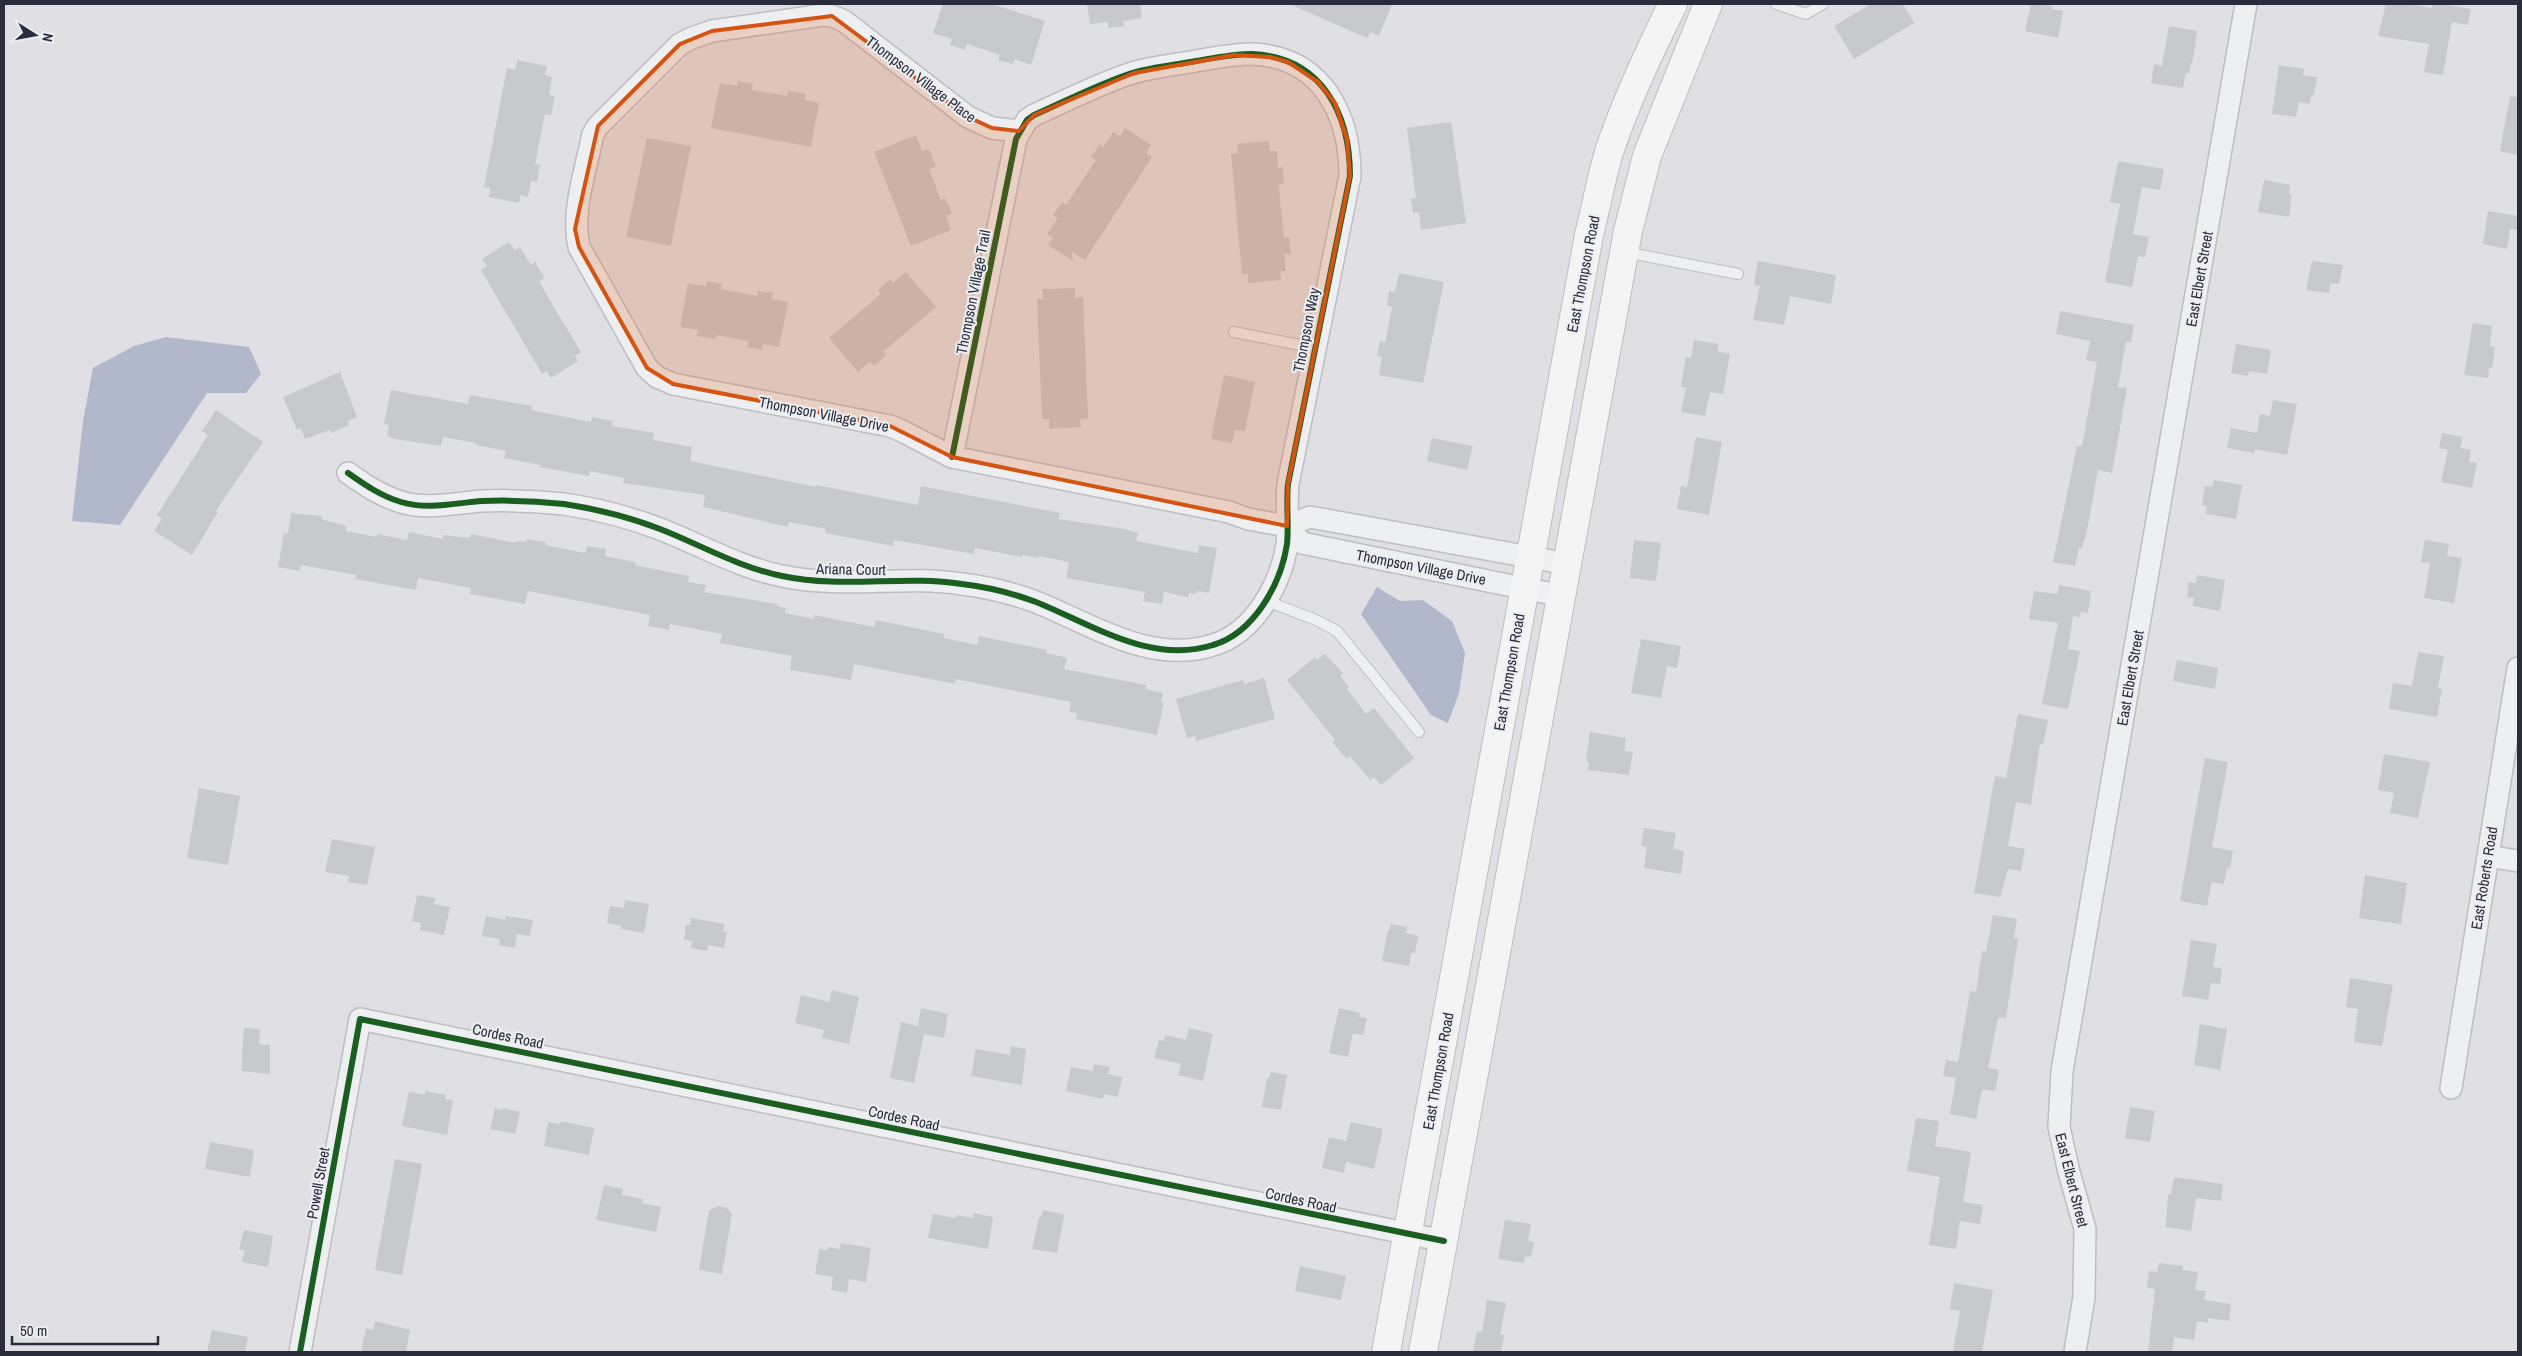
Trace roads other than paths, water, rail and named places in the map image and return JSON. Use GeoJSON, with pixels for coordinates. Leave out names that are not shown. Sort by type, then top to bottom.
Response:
{"type":"FeatureCollection","features":[{"type":"Feature","properties":{"kind":"main road","name":"East Thompson Road"},"geometry":{"type":"LineString","coordinates":[[1386,1352],[1589,235],[1609,154],[1643,65],[1673,4]]}},
{"type":"Feature","properties":{"kind":"main road"},"geometry":{"type":"LineString","coordinates":[[1423,1352],[1635,196],[1647,156],[1708,4]]}},
{"type":"Feature","properties":{"kind":"street","name":"East Elbert Street"},"geometry":{"type":"LineString","coordinates":[[2075,1352],[2084,1297],[2086,1229],[2062,1141],[2058,1118],[2060,1090],[2246,4]]}},
{"type":"Feature","properties":{"kind":"street","name":"Thompson Village Place"},"geometry":{"type":"LineString","coordinates":[[577,213],[593,134],[598,126],[680,44],[700,34],[823,15],[832,16],[844,21],[968,117],[992,128],[1019,131]]}},
{"type":"Feature","properties":{"kind":"street","name":"Thompson Way"},"geometry":{"type":"LineString","coordinates":[[1019,131],[1034,115],[1134,73],[1205,60],[1252,54],[1288,62],[1304,71],[1318,82],[1335,103],[1347,138],[1350,176],[1288,484],[1287,526]]}},
{"type":"Feature","properties":{"kind":"street","name":"Thompson Village Trail"},"geometry":{"type":"LineString","coordinates":[[952,457],[1019,131]]}},
{"type":"Feature","properties":{"kind":"street","name":"Thompson Village Drive"},"geometry":{"type":"LineString","coordinates":[[577,213],[575,230],[579,247],[647,368],[657,377],[673,384],[890,426],[952,457],[1229,512],[1248,519],[1287,526],[1310,517],[1568,564]]}},
{"type":"Feature","properties":{"kind":"street","name":"Ariana Court"},"geometry":{"type":"LineString","coordinates":[[348,473],[386,497],[420,506],[521,501],[564,504],[604,512],[660,529],[737,563],[793,578],[847,584],[936,581],[988,588],[1037,603],[1103,633],[1169,650],[1196,650],[1222,642],[1244,628],[1256,616],[1283,560],[1287,541],[1287,526]]}},
{"type":"Feature","properties":{"kind":"street","name":"Thompson Village Drive"},"geometry":{"type":"LineString","coordinates":[[1287,526],[1302,543],[1562,596]]}},
{"type":"Feature","properties":{"kind":"street","name":"East Roberts Road"},"geometry":{"type":"LineString","coordinates":[[2451,1088],[2518,668]]}},
{"type":"Feature","properties":{"kind":"street"},"geometry":{"type":"LineString","coordinates":[[2488,856],[2518,861]]}},
{"type":"Feature","properties":{"kind":"street","name":"Cordes Road"},"geometry":{"type":"LineString","coordinates":[[360,1019],[1444,1241]]}},
{"type":"Feature","properties":{"kind":"street","name":"Powell Street"},"geometry":{"type":"LineString","coordinates":[[300,1352],[360,1019]]}},
{"type":"Feature","properties":{"kind":"lane"},"geometry":{"type":"LineString","coordinates":[[1776,4],[1806,14],[1823,4]]}},
{"type":"Feature","properties":{"kind":"lane"},"geometry":{"type":"LineString","coordinates":[[1624,252],[1738,274]]}},
{"type":"Feature","properties":{"kind":"lane"},"geometry":{"type":"LineString","coordinates":[[1234,332],[1315,348]]}},
{"type":"Feature","properties":{"kind":"lane"},"geometry":{"type":"LineString","coordinates":[[1264,600],[1316,620],[1337,631],[1419,732]]}},
{"type":"Feature","properties":{"kind":"water"},"geometry":{"type":"Polygon","coordinates":[[[166,337],[249,347],[261,374],[246,393],[207,393],[120,525],[72,521],[83,421],[93,368],[134,346],[166,337]]]}},
{"type":"Feature","properties":{"kind":"water"},"geometry":{"type":"Polygon","coordinates":[[[1377,587],[1400,601],[1423,600],[1452,621],[1465,653],[1459,693],[1448,723],[1431,715],[1361,614],[1377,587]]]}}]}
